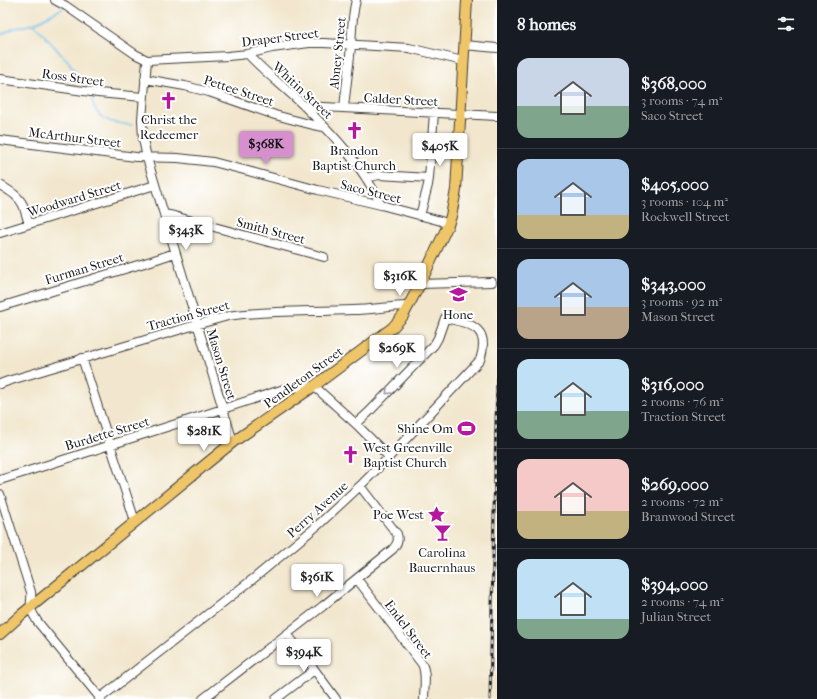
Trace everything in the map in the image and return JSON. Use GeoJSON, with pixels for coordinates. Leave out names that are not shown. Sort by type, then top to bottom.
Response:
{"type":"FeatureCollection","features":[{"type":"Feature","properties":{"kind":"main road","name":"Pendleton Street"},"geometry":{"type":"LineString","coordinates":[[0,634],[135,521],[233,442],[314,386],[392,328],[403,316],[420,284],[451,216],[456,190],[467,0]]}},
{"type":"Feature","properties":{"kind":"street"},"geometry":{"type":"LineString","coordinates":[[56,0],[135,54],[147,60]]}},
{"type":"Feature","properties":{"kind":"street","name":"Abney Street"},"geometry":{"type":"LineString","coordinates":[[344,108],[356,0]]}},
{"type":"Feature","properties":{"kind":"street","name":"Draper Street"},"geometry":{"type":"LineString","coordinates":[[147,60],[248,54],[272,48],[309,43],[324,43],[409,48],[463,61]]}},
{"type":"Feature","properties":{"kind":"street"},"geometry":{"type":"LineString","coordinates":[[464,45],[497,48]]}},
{"type":"Feature","properties":{"kind":"street","name":"Whitin Street"},"geometry":{"type":"LineString","coordinates":[[248,54],[304,106],[348,151],[366,178],[381,205]]}},
{"type":"Feature","properties":{"kind":"street","name":"Mason Street"},"geometry":{"type":"LineString","coordinates":[[147,60],[143,97],[142,129],[147,158],[233,442]]}},
{"type":"Feature","properties":{"kind":"street","name":"Ross Street"},"geometry":{"type":"LineString","coordinates":[[0,79],[98,93],[143,97]]}},
{"type":"Feature","properties":{"kind":"street","name":"Pettee Street"},"geometry":{"type":"LineString","coordinates":[[145,80],[185,86],[209,92],[274,114],[324,127]]}},
{"type":"Feature","properties":{"kind":"street","name":"Calder Street"},"geometry":{"type":"LineString","coordinates":[[304,106],[497,116]]}},
{"type":"Feature","properties":{"kind":"street"},"geometry":{"type":"LineString","coordinates":[[420,216],[428,186],[434,113]]}},
{"type":"Feature","properties":{"kind":"street","name":"McArthur Street"},"geometry":{"type":"LineString","coordinates":[[0,140],[147,158]]}},
{"type":"Feature","properties":{"kind":"street","name":"Saco Street"},"geometry":{"type":"LineString","coordinates":[[147,158],[178,158],[213,162],[441,221],[448,225]]}},
{"type":"Feature","properties":{"kind":"street"},"geometry":{"type":"LineString","coordinates":[[366,178],[379,175],[429,178]]}},
{"type":"Feature","properties":{"kind":"street"},"geometry":{"type":"LineString","coordinates":[[0,185],[18,198],[24,207],[29,224]]}},
{"type":"Feature","properties":{"kind":"street","name":"Woodward Street"},"geometry":{"type":"LineString","coordinates":[[0,233],[155,185]]}},
{"type":"Feature","properties":{"kind":"street","name":"Smith Street"},"geometry":{"type":"LineString","coordinates":[[164,214],[324,257]]}},
{"type":"Feature","properties":{"kind":"street","name":"Furman Street"},"geometry":{"type":"LineString","coordinates":[[0,307],[176,253]]}},
{"type":"Feature","properties":{"kind":"street"},"geometry":{"type":"LineString","coordinates":[[420,284],[492,282]]}},
{"type":"Feature","properties":{"kind":"street","name":"Traction Street"},"geometry":{"type":"LineString","coordinates":[[0,384],[82,358],[228,316],[246,313],[355,310],[408,306]]}},
{"type":"Feature","properties":{"kind":"street"},"geometry":{"type":"LineString","coordinates":[[389,308],[398,322]]}},
{"type":"Feature","properties":{"kind":"street","name":"Perry Avenue"},"geometry":{"type":"LineString","coordinates":[[100,699],[264,570],[317,526],[360,486],[480,360],[484,345],[480,332],[474,326],[445,318],[434,345],[356,424]]}},
{"type":"Feature","properties":{"kind":"street"},"geometry":{"type":"LineString","coordinates":[[82,358],[135,521]]}},
{"type":"Feature","properties":{"kind":"street"},"geometry":{"type":"LineString","coordinates":[[314,386],[356,424],[389,457]]}},
{"type":"Feature","properties":{"kind":"street","name":"Burdette Street"},"geometry":{"type":"LineString","coordinates":[[0,480],[287,388],[314,386]]}},
{"type":"Feature","properties":{"kind":"street"},"geometry":{"type":"LineString","coordinates":[[203,699],[357,579],[397,544],[397,534],[360,486]]}},
{"type":"Feature","properties":{"kind":"street"},"geometry":{"type":"LineString","coordinates":[[0,494],[31,592],[31,607],[37,621],[100,699]]}},
{"type":"Feature","properties":{"kind":"street","name":"Endel Street"},"geometry":{"type":"LineString","coordinates":[[357,579],[422,664],[425,672],[424,699]]}},
{"type":"Feature","properties":{"kind":"street"},"geometry":{"type":"LineString","coordinates":[[287,634],[336,699]]}},
{"type":"Feature","properties":{"kind":"street"},"geometry":{"type":"LineString","coordinates":[[276,699],[314,670]]}},
{"type":"Feature","properties":{"kind":"waterway"},"geometry":{"type":"LineString","coordinates":[[0,35],[15,28],[33,24],[63,8]]}},
{"type":"Feature","properties":{"kind":"waterway"},"geometry":{"type":"LineString","coordinates":[[33,24],[68,61],[78,76],[88,86]]}},
{"type":"Feature","properties":{"kind":"waterway"},"geometry":{"type":"LineString","coordinates":[[93,97],[92,101],[95,108],[104,119],[132,125]]}},
{"type":"Feature","properties":{"kind":"railway"},"geometry":{"type":"LineString","coordinates":[[490,699],[497,378]]}},
{"type":"Feature","properties":{"kind":"place","name":"Christ the Redeemer"},"geometry":{"type":"Point","coordinates":[169,100]}},
{"type":"Feature","properties":{"kind":"place","name":"Brandon Baptist Church"},"geometry":{"type":"Point","coordinates":[354,131]}},
{"type":"Feature","properties":{"kind":"place","name":"Hone"},"geometry":{"type":"Point","coordinates":[458,295]}},
{"type":"Feature","properties":{"kind":"place","name":"Shine Om"},"geometry":{"type":"Point","coordinates":[466,428]}},
{"type":"Feature","properties":{"kind":"place","name":"West Greenville Baptist Church"},"geometry":{"type":"Point","coordinates":[350,454]}},
{"type":"Feature","properties":{"kind":"place","name":"Poe West"},"geometry":{"type":"Point","coordinates":[437,514]}},
{"type":"Feature","properties":{"kind":"place","name":"Carolina Bauernhaus"},"geometry":{"type":"Point","coordinates":[442,533]}}]}
